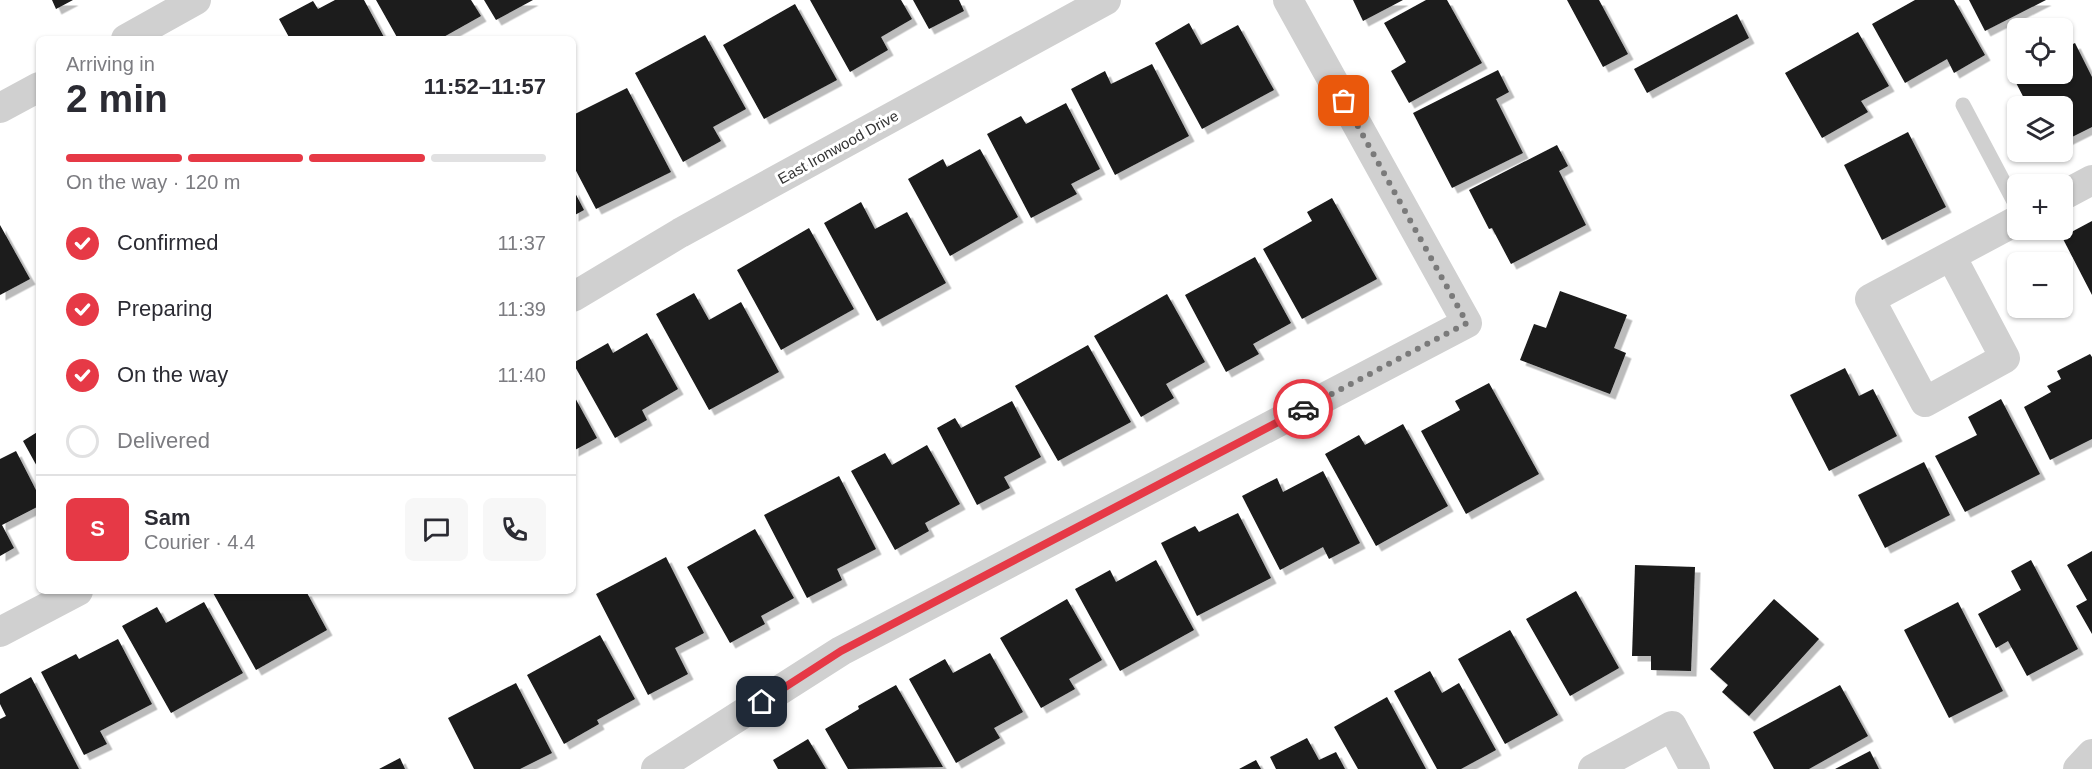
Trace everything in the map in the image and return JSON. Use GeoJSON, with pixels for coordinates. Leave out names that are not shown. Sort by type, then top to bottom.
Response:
{"type":"FeatureCollection","features":[{"type":"Feature","properties":{"kind":"street"},"geometry":{"type":"LineString","coordinates":[[131,36],[196,0]]}},
{"type":"Feature","properties":{"kind":"street","name":"East Ironwood Drive"},"geometry":{"type":"LineString","coordinates":[[576,295],[680,233],[1106,0]]}},
{"type":"Feature","properties":{"kind":"street"},"geometry":{"type":"LineString","coordinates":[[661,768],[841,651],[1467,323],[1288,0]]}},
{"type":"Feature","properties":{"kind":"street"},"geometry":{"type":"LineString","coordinates":[[0,108],[36,89]]}},
{"type":"Feature","properties":{"kind":"street"},"geometry":{"type":"LineString","coordinates":[[2073,190],[2092,180]]}},
{"type":"Feature","properties":{"kind":"street"},"geometry":{"type":"LineString","coordinates":[[1951,256],[2005,358],[1925,402],[1870,299],[2007,226]]}},
{"type":"Feature","properties":{"kind":"street"},"geometry":{"type":"LineString","coordinates":[[0,632],[72,594]]}},
{"type":"Feature","properties":{"kind":"street"},"geometry":{"type":"LineString","coordinates":[[1593,769],[1672,726],[1695,769]]}},
{"type":"Feature","properties":{"kind":"street"},"geometry":{"type":"LineString","coordinates":[[2078,769],[2092,754]]}},
{"type":"Feature","properties":{"kind":"lane"},"geometry":{"type":"LineString","coordinates":[[1963,105],[2007,188]]}},
{"type":"Feature","properties":{"kind":"building"},"geometry":{"type":"Polygon","coordinates":[[[52,0],[73,0],[56,9],[52,0]]]}},
{"type":"Feature","properties":{"kind":"building"},"geometry":{"type":"Polygon","coordinates":[[[335,0],[364,0],[383,36],[288,36],[279,19],[313,1],[318,9],[335,0]]]}},
{"type":"Feature","properties":{"kind":"building"},"geometry":{"type":"Polygon","coordinates":[[[376,0],[471,0],[481,16],[445,36],[396,36],[376,0]]]}},
{"type":"Feature","properties":{"kind":"building"},"geometry":{"type":"Polygon","coordinates":[[[484,0],[533,0],[496,20],[484,0]]]}},
{"type":"Feature","properties":{"kind":"building"},"geometry":{"type":"Polygon","coordinates":[[[810,0],[901,0],[912,19],[881,37],[888,50],[850,72],[810,0]]]}},
{"type":"Feature","properties":{"kind":"building"},"geometry":{"type":"Polygon","coordinates":[[[913,0],[959,0],[964,11],[929,29],[913,0]]]}},
{"type":"Feature","properties":{"kind":"building"},"geometry":{"type":"Polygon","coordinates":[[[1353,0],[1403,0],[1363,21],[1353,0]]]}},
{"type":"Feature","properties":{"kind":"building"},"geometry":{"type":"Polygon","coordinates":[[[1426,0],[1447,0],[1482,63],[1409,103],[1391,71],[1406,62],[1384,23],[1426,0]]]}},
{"type":"Feature","properties":{"kind":"building"},"geometry":{"type":"Polygon","coordinates":[[[1567,0],[1599,0],[1628,54],[1603,67],[1567,0]]]}},
{"type":"Feature","properties":{"kind":"building"},"geometry":{"type":"Polygon","coordinates":[[[1915,0],[1954,0],[1985,55],[1954,73],[1947,59],[1905,83],[1872,24],[1915,0]]]}},
{"type":"Feature","properties":{"kind":"building"},"geometry":{"type":"Polygon","coordinates":[[[1969,0],[2046,0],[2007,18],[1985,31],[1969,0]]]}},
{"type":"Feature","properties":{"kind":"building"},"geometry":{"type":"Polygon","coordinates":[[[795,4],[837,80],[764,119],[723,45],[795,4]]]}},
{"type":"Feature","properties":{"kind":"building"},"geometry":{"type":"Polygon","coordinates":[[[1737,14],[1749,38],[1647,93],[1634,69],[1737,14]]]}},
{"type":"Feature","properties":{"kind":"building"},"geometry":{"type":"Polygon","coordinates":[[[1189,23],[1201,45],[1238,25],[1274,90],[1202,129],[1155,43],[1189,23]]]}},
{"type":"Feature","properties":{"kind":"building"},"geometry":{"type":"Polygon","coordinates":[[[1858,32],[1889,86],[1861,101],[1868,112],[1822,138],[1785,73],[1858,32]]]}},
{"type":"Feature","properties":{"kind":"building"},"geometry":{"type":"Polygon","coordinates":[[[705,35],[746,109],[713,127],[721,141],[683,162],[635,73],[705,35]]]}},
{"type":"Feature","properties":{"kind":"building"},"geometry":{"type":"Polygon","coordinates":[[[2075,43],[2092,77],[2092,127],[2073,136],[2073,96],[2023,96],[2017,84],[2073,84],[2073,44],[2075,43]]]}},
{"type":"Feature","properties":{"kind":"building"},"geometry":{"type":"Polygon","coordinates":[[[1152,64],[1189,136],[1115,175],[1071,89],[1105,71],[1111,84],[1152,64]]]}},
{"type":"Feature","properties":{"kind":"building"},"geometry":{"type":"Polygon","coordinates":[[[1498,70],[1509,92],[1496,99],[1523,153],[1452,188],[1413,113],[1498,70]]]}},
{"type":"Feature","properties":{"kind":"building"},"geometry":{"type":"Polygon","coordinates":[[[627,88],[671,172],[596,209],[576,171],[576,114],[627,88]]]}},
{"type":"Feature","properties":{"kind":"building"},"geometry":{"type":"Polygon","coordinates":[[[1066,103],[1100,169],[1071,184],[1077,194],[1031,218],[987,134],[1021,116],[1026,124],[1066,103]]]}},
{"type":"Feature","properties":{"kind":"building"},"geometry":{"type":"Polygon","coordinates":[[[1908,132],[1946,207],[1882,240],[1844,165],[1908,132]]]}},
{"type":"Feature","properties":{"kind":"building"},"geometry":{"type":"Polygon","coordinates":[[[1557,145],[1568,166],[1559,171],[1586,225],[1511,264],[1492,228],[1489,229],[1469,190],[1557,145]]]}},
{"type":"Feature","properties":{"kind":"building"},"geometry":{"type":"Polygon","coordinates":[[[980,149],[1018,217],[950,256],[908,179],[943,159],[947,167],[980,149]]]}},
{"type":"Feature","properties":{"kind":"building"},"geometry":{"type":"Polygon","coordinates":[[[576,195],[584,210],[576,214],[576,195]]]}},
{"type":"Feature","properties":{"kind":"building"},"geometry":{"type":"Polygon","coordinates":[[[1332,198],[1377,279],[1302,319],[1263,249],[1312,221],[1307,212],[1332,198]]]}},
{"type":"Feature","properties":{"kind":"building"},"geometry":{"type":"Polygon","coordinates":[[[861,202],[875,229],[907,212],[946,283],[877,321],[824,223],[861,202]]]}},
{"type":"Feature","properties":{"kind":"building"},"geometry":{"type":"Polygon","coordinates":[[[2092,221],[2092,295],[2073,258],[2073,252],[2070,252],[2064,240],[2073,240],[2073,231],[2092,221]]]}},
{"type":"Feature","properties":{"kind":"building"},"geometry":{"type":"Polygon","coordinates":[[[0,225],[30,279],[0,295],[0,225]]]}},
{"type":"Feature","properties":{"kind":"building"},"geometry":{"type":"Polygon","coordinates":[[[809,228],[854,309],[781,350],[737,270],[809,228]]]}},
{"type":"Feature","properties":{"kind":"building"},"geometry":{"type":"Polygon","coordinates":[[[1255,257],[1291,323],[1253,344],[1259,354],[1226,372],[1185,295],[1255,257]]]}},
{"type":"Feature","properties":{"kind":"building"},"geometry":{"type":"Polygon","coordinates":[[[1560,291],[1627,315],[1614,348],[1626,353],[1610,394],[1520,360],[1534,324],[1546,328],[1560,291]]]}},
{"type":"Feature","properties":{"kind":"building"},"geometry":{"type":"Polygon","coordinates":[[[694,293],[709,320],[741,302],[779,372],[709,410],[656,314],[694,293]]]}},
{"type":"Feature","properties":{"kind":"building"},"geometry":{"type":"Polygon","coordinates":[[[1167,294],[1205,362],[1166,384],[1174,398],[1141,417],[1094,336],[1167,294]]]}},
{"type":"Feature","properties":{"kind":"building"},"geometry":{"type":"Polygon","coordinates":[[[647,333],[678,389],[642,410],[647,420],[615,438],[576,368],[576,361],[608,343],[613,353],[647,333]]]}},
{"type":"Feature","properties":{"kind":"building"},"geometry":{"type":"Polygon","coordinates":[[[1088,345],[1131,422],[1058,461],[1015,386],[1088,345]]]}},
{"type":"Feature","properties":{"kind":"building"},"geometry":{"type":"Polygon","coordinates":[[[2090,354],[2092,357],[2092,439],[2050,460],[2024,407],[2051,392],[2047,386],[2061,379],[2057,371],[2090,354]]]}},
{"type":"Feature","properties":{"kind":"building"},"geometry":{"type":"Polygon","coordinates":[[[1845,368],[1859,396],[1873,389],[1897,436],[1829,471],[1790,395],[1845,368]]]}},
{"type":"Feature","properties":{"kind":"building"},"geometry":{"type":"Polygon","coordinates":[[[1489,383],[1539,474],[1466,514],[1421,431],[1460,410],[1455,401],[1489,383]]]}},
{"type":"Feature","properties":{"kind":"building"},"geometry":{"type":"Polygon","coordinates":[[[2001,399],[2040,474],[1965,512],[1935,456],[1977,435],[1968,417],[2001,399]]]}},
{"type":"Feature","properties":{"kind":"building"},"geometry":{"type":"Polygon","coordinates":[[[576,400],[597,438],[576,449],[576,400]]]}},
{"type":"Feature","properties":{"kind":"building"},"geometry":{"type":"Polygon","coordinates":[[[1012,401],[1041,457],[1004,477],[1010,488],[977,505],[937,428],[955,418],[961,428],[1012,401]]]}},
{"type":"Feature","properties":{"kind":"building"},"geometry":{"type":"Polygon","coordinates":[[[1403,424],[1448,506],[1376,546],[1325,454],[1359,435],[1365,445],[1403,424]]]}},
{"type":"Feature","properties":{"kind":"building"},"geometry":{"type":"Polygon","coordinates":[[[36,433],[36,465],[23,441],[36,433]]]}},
{"type":"Feature","properties":{"kind":"building"},"geometry":{"type":"Polygon","coordinates":[[[927,445],[960,504],[925,523],[929,531],[895,550],[851,471],[885,453],[892,465],[927,445]]]}},
{"type":"Feature","properties":{"kind":"building"},"geometry":{"type":"Polygon","coordinates":[[[16,451],[36,490],[36,508],[2,525],[14,548],[0,556],[0,459],[16,451]]]}},
{"type":"Feature","properties":{"kind":"building"},"geometry":{"type":"Polygon","coordinates":[[[1924,462],[1950,515],[1885,548],[1858,495],[1924,462]]]}},
{"type":"Feature","properties":{"kind":"building"},"geometry":{"type":"Polygon","coordinates":[[[1323,471],[1360,543],[1329,559],[1323,547],[1280,570],[1242,496],[1277,478],[1283,492],[1323,471]]]}},
{"type":"Feature","properties":{"kind":"building"},"geometry":{"type":"Polygon","coordinates":[[[839,476],[876,549],[837,569],[842,580],[807,598],[764,515],[839,476]]]}},
{"type":"Feature","properties":{"kind":"building"},"geometry":{"type":"Polygon","coordinates":[[[1238,513],[1271,578],[1197,616],[1161,543],[1195,526],[1199,532],[1238,513]]]}},
{"type":"Feature","properties":{"kind":"building"},"geometry":{"type":"Polygon","coordinates":[[[755,529],[794,598],[761,616],[765,624],[730,643],[687,567],[755,529]]]}},
{"type":"Feature","properties":{"kind":"building"},"geometry":{"type":"Polygon","coordinates":[[[2092,551],[2092,634],[2076,606],[2087,600],[2067,565],[2092,551]]]}},
{"type":"Feature","properties":{"kind":"building"},"geometry":{"type":"Polygon","coordinates":[[[666,557],[704,633],[675,648],[688,674],[648,695],[596,594],[666,557]]]}},
{"type":"Feature","properties":{"kind":"building"},"geometry":{"type":"Polygon","coordinates":[[[1156,560],[1194,630],[1120,671],[1075,589],[1110,570],[1116,582],[1156,560]]]}},
{"type":"Feature","properties":{"kind":"building"},"geometry":{"type":"Polygon","coordinates":[[[2031,560],[2078,649],[2027,676],[2008,641],[1996,648],[1978,614],[2021,590],[2011,571],[2031,560]]]}},
{"type":"Feature","properties":{"kind":"building"},"geometry":{"type":"Polygon","coordinates":[[[1635,565],[1695,567],[1691,671],[1651,670],[1651,656],[1632,656],[1635,565]]]}},
{"type":"Feature","properties":{"kind":"building"},"geometry":{"type":"Polygon","coordinates":[[[1576,591],[1619,668],[1570,696],[1526,619],[1576,591]]]}},
{"type":"Feature","properties":{"kind":"building"},"geometry":{"type":"Polygon","coordinates":[[[214,594],[308,594],[327,630],[256,670],[214,594]]]}},
{"type":"Feature","properties":{"kind":"building"},"geometry":{"type":"Polygon","coordinates":[[[1067,599],[1102,660],[1069,679],[1075,689],[1041,708],[1000,638],[1067,599]]]}},
{"type":"Feature","properties":{"kind":"building"},"geometry":{"type":"Polygon","coordinates":[[[1774,599],[1819,639],[1749,716],[1722,692],[1728,685],[1710,669],[1774,599]]]}},
{"type":"Feature","properties":{"kind":"building"},"geometry":{"type":"Polygon","coordinates":[[[204,602],[243,673],[171,713],[122,626],[157,607],[166,623],[204,602]]]}},
{"type":"Feature","properties":{"kind":"building"},"geometry":{"type":"Polygon","coordinates":[[[1958,602],[2003,691],[1949,718],[1904,630],[1958,602]]]}},
{"type":"Feature","properties":{"kind":"building"},"geometry":{"type":"Polygon","coordinates":[[[1510,630],[1558,715],[1505,744],[1458,659],[1510,630]]]}},
{"type":"Feature","properties":{"kind":"building"},"geometry":{"type":"Polygon","coordinates":[[[600,635],[635,699],[597,720],[599,724],[564,744],[527,675],[600,635]]]}},
{"type":"Feature","properties":{"kind":"building"},"geometry":{"type":"Polygon","coordinates":[[[118,639],[152,704],[100,731],[107,744],[84,755],[41,672],[76,654],[79,659],[118,639]]]}},
{"type":"Feature","properties":{"kind":"building"},"geometry":{"type":"Polygon","coordinates":[[[990,653],[1023,712],[994,728],[1000,738],[956,763],[909,679],[945,659],[953,673],[990,653]]]}},
{"type":"Feature","properties":{"kind":"building"},"geometry":{"type":"Polygon","coordinates":[[[1430,671],[1442,693],[1459,683],[1496,750],[1461,769],[1437,769],[1394,691],[1430,671]]]}},
{"type":"Feature","properties":{"kind":"building"},"geometry":{"type":"Polygon","coordinates":[[[31,677],[79,769],[0,769],[0,719],[6,716],[0,704],[0,694],[31,677]]]}},
{"type":"Feature","properties":{"kind":"building"},"geometry":{"type":"Polygon","coordinates":[[[516,683],[552,753],[520,769],[474,769],[448,718],[516,683]]]}},
{"type":"Feature","properties":{"kind":"building"},"geometry":{"type":"Polygon","coordinates":[[[896,685],[943,767],[848,769],[825,729],[859,709],[858,706],[896,685]]]}},
{"type":"Feature","properties":{"kind":"building"},"geometry":{"type":"Polygon","coordinates":[[[1840,685],[1868,736],[1809,769],[1774,769],[1753,732],[1840,685]]]}},
{"type":"Feature","properties":{"kind":"building"},"geometry":{"type":"Polygon","coordinates":[[[1387,697],[1426,769],[1358,769],[1334,727],[1387,697]]]}},
{"type":"Feature","properties":{"kind":"building"},"geometry":{"type":"Polygon","coordinates":[[[1307,738],[1319,760],[1336,752],[1345,769],[1276,769],[1270,757],[1307,738]]]}},
{"type":"Feature","properties":{"kind":"building"},"geometry":{"type":"Polygon","coordinates":[[[808,739],[826,769],[778,769],[773,760],[808,739]]]}},
{"type":"Feature","properties":{"kind":"building"},"geometry":{"type":"Polygon","coordinates":[[[1870,751],[1879,769],[1835,769],[1870,751]]]}},
{"type":"Feature","properties":{"kind":"building"},"geometry":{"type":"Polygon","coordinates":[[[400,758],[405,769],[379,769],[400,758]]]}},
{"type":"Feature","properties":{"kind":"building"},"geometry":{"type":"Polygon","coordinates":[[[1256,760],[1261,769],[1239,769],[1256,760]]]}},
{"type":"Feature","properties":{"kind":"way so far"},"geometry":{"type":"LineString","coordinates":[[1303,409],[1467,323],[1344,101]]}},
{"type":"Feature","properties":{"kind":"route"},"geometry":{"type":"LineString","coordinates":[[762,702],[841,651],[1303,409]]}}]}
